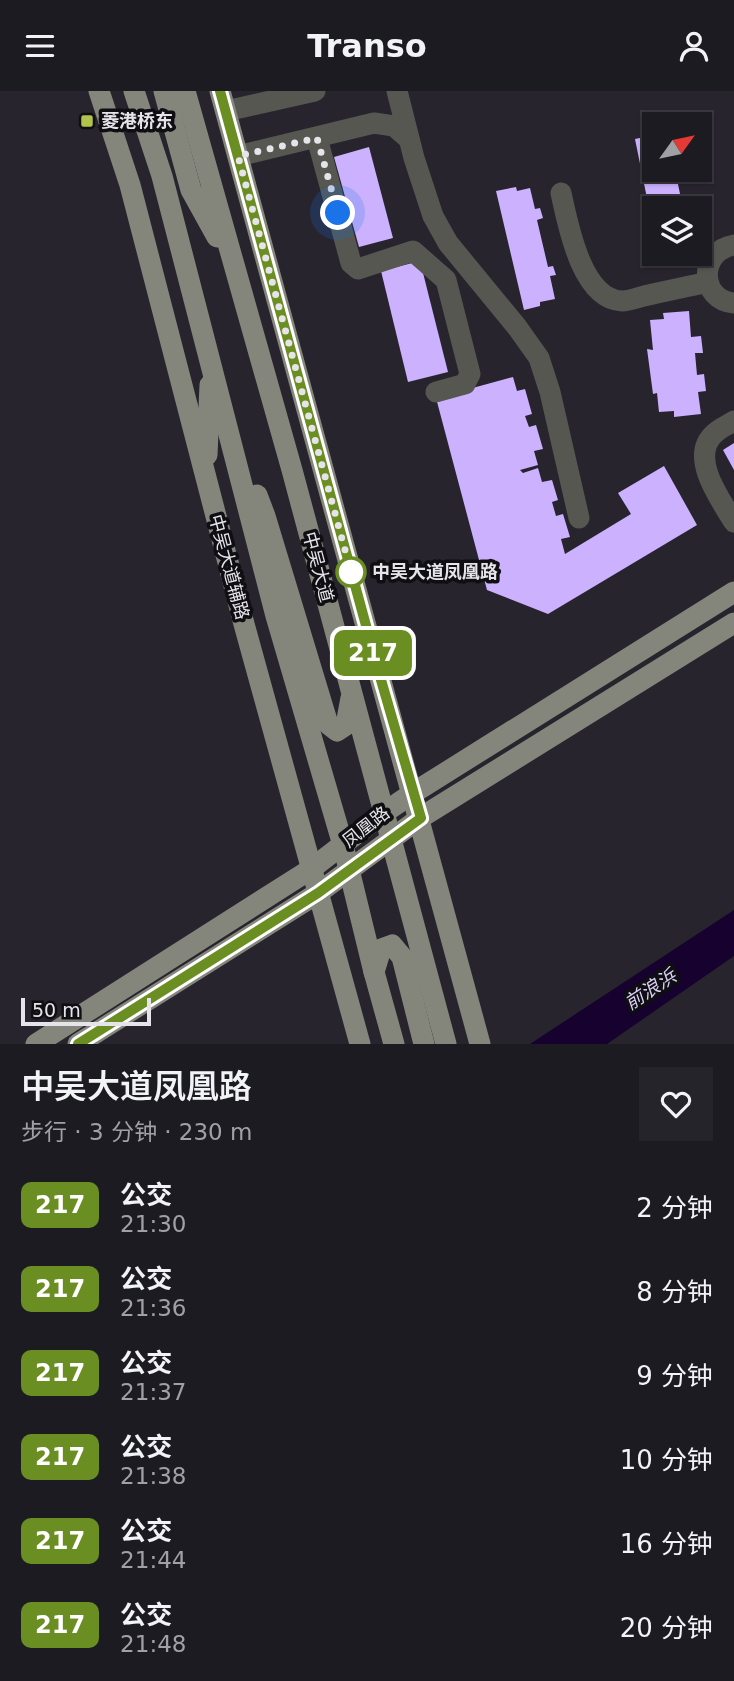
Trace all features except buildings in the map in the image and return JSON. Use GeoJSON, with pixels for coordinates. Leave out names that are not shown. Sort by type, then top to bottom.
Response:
{"type":"FeatureCollection","features":[{"type":"Feature","properties":{"kind":"main road","name":"中吴大道辅路"},"geometry":{"type":"LineString","coordinates":[[99,91],[130,185],[244,624],[360,1044]]}},
{"type":"Feature","properties":{"kind":"main road"},"geometry":{"type":"LineString","coordinates":[[134,91],[162,176],[276,616],[343,845],[394,1044]]}},
{"type":"Feature","properties":{"kind":"main road"},"geometry":{"type":"LineString","coordinates":[[164,91],[191,190],[236,273]]}},
{"type":"Feature","properties":{"kind":"main road","name":"中吴大道"},"geometry":{"type":"LineString","coordinates":[[185,91],[318,567],[446,1044]]}},
{"type":"Feature","properties":{"kind":"main road"},"geometry":{"type":"LineString","coordinates":[[223,101],[421,818],[480,1044]]}},
{"type":"Feature","properties":{"kind":"main road"},"geometry":{"type":"LineString","coordinates":[[206,478],[211,362]]}},
{"type":"Feature","properties":{"kind":"main road"},"geometry":{"type":"LineString","coordinates":[[222,405],[265,516],[328,724],[337,731],[346,725],[352,692]]}},
{"type":"Feature","properties":{"kind":"main road"},"geometry":{"type":"LineString","coordinates":[[318,567],[321,460]]}},
{"type":"Feature","properties":{"kind":"main road","name":"凤凰路"},"geometry":{"type":"LineString","coordinates":[[36,1044],[312,869],[413,793],[734,592]]}},
{"type":"Feature","properties":{"kind":"main road","name":"凤凰路"},"geometry":{"type":"LineString","coordinates":[[78,1044],[318,893],[421,818],[734,623]]}},
{"type":"Feature","properties":{"kind":"main road"},"geometry":{"type":"LineString","coordinates":[[374,972],[381,949],[392,945],[402,957],[424,1044]]}},
{"type":"Feature","properties":{"kind":"lane"},"geometry":{"type":"LineString","coordinates":[[397,91],[433,216],[449,243],[539,358],[550,392],[579,518]]}},
{"type":"Feature","properties":{"kind":"lane"},"geometry":{"type":"LineString","coordinates":[[223,101],[307,92]]}},
{"type":"Feature","properties":{"kind":"lane"},"geometry":{"type":"LineString","coordinates":[[238,156],[374,123],[394,125],[409,139]]}},
{"type":"Feature","properties":{"kind":"lane"},"geometry":{"type":"LineString","coordinates":[[317,138],[351,263],[358,269],[413,251],[446,280],[470,374],[465,384],[436,392]]}},
{"type":"Feature","properties":{"kind":"lane"},"geometry":{"type":"LineString","coordinates":[[561,193],[572,238],[584,268],[593,284],[607,296],[622,301],[708,282]]}},
{"type":"Feature","properties":{"kind":"lane"},"geometry":{"type":"LineString","coordinates":[[734,245],[720,249],[713,256],[707,273],[712,291],[728,303],[734,303]]}},
{"type":"Feature","properties":{"kind":"lane"},"geometry":{"type":"LineString","coordinates":[[734,421],[714,433],[704,449],[705,468],[734,522]]}},
{"type":"Feature","properties":{"kind":"water","name":"前浪浜"},"geometry":{"type":"Polygon","coordinates":[[[734,910],[734,956],[607,1044],[530,1044],[734,910]]]}},
{"type":"Feature","properties":{"kind":"bus line","name":"217"},"geometry":{"type":"LineString","coordinates":[[78,1044],[318,893],[421,818],[220,91]]}},
{"type":"Feature","properties":{"kind":"place","name":"菱港桥东"},"geometry":{"type":"Point","coordinates":[87,121]}},
{"type":"Feature","properties":{"kind":"place","name":"中吴大道凤凰路"},"geometry":{"type":"Point","coordinates":[351,572]}},
{"type":"Feature","properties":{"kind":"route"},"geometry":{"type":"LineString","coordinates":[[338,213],[317,138],[238,156],[351,572]]}}]}
